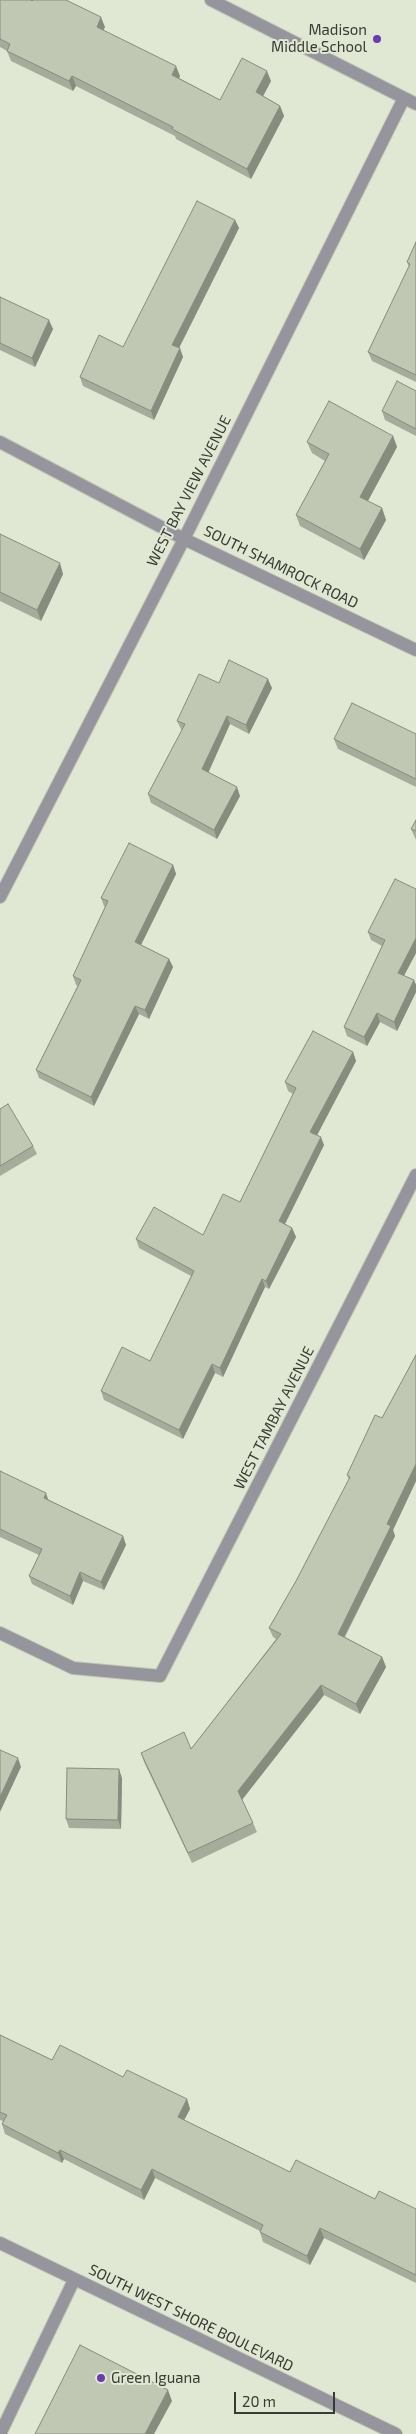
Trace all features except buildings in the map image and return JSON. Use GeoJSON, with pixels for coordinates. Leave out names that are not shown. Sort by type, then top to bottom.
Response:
{"type":"FeatureCollection","features":[{"type":"Feature","properties":{"kind":"street"},"geometry":{"type":"LineString","coordinates":[[211,0],[410,101]]}},
{"type":"Feature","properties":{"kind":"street","name":"WEST BAY VIEW AVENUE"},"geometry":{"type":"LineString","coordinates":[[0,897],[410,101]]}},
{"type":"Feature","properties":{"kind":"street","name":"SOUTH SHAMROCK ROAD"},"geometry":{"type":"LineString","coordinates":[[0,442],[184,539],[416,650]]}},
{"type":"Feature","properties":{"kind":"street","name":"WEST TAMBAY AVENUE"},"geometry":{"type":"LineString","coordinates":[[0,1633],[74,1668],[160,1676],[416,1175]]}},
{"type":"Feature","properties":{"kind":"street","name":"SOUTH WEST SHORE BOULEVARD"},"geometry":{"type":"LineString","coordinates":[[0,2243],[396,2434]]}},
{"type":"Feature","properties":{"kind":"street"},"geometry":{"type":"LineString","coordinates":[[0,2434],[74,2280]]}},
{"type":"Feature","properties":{"kind":"place","name":"Madison Middle School"},"geometry":{"type":"Point","coordinates":[377,39]}},
{"type":"Feature","properties":{"kind":"place","name":"Green Iguana"},"geometry":{"type":"Point","coordinates":[101,2378]}}]}
